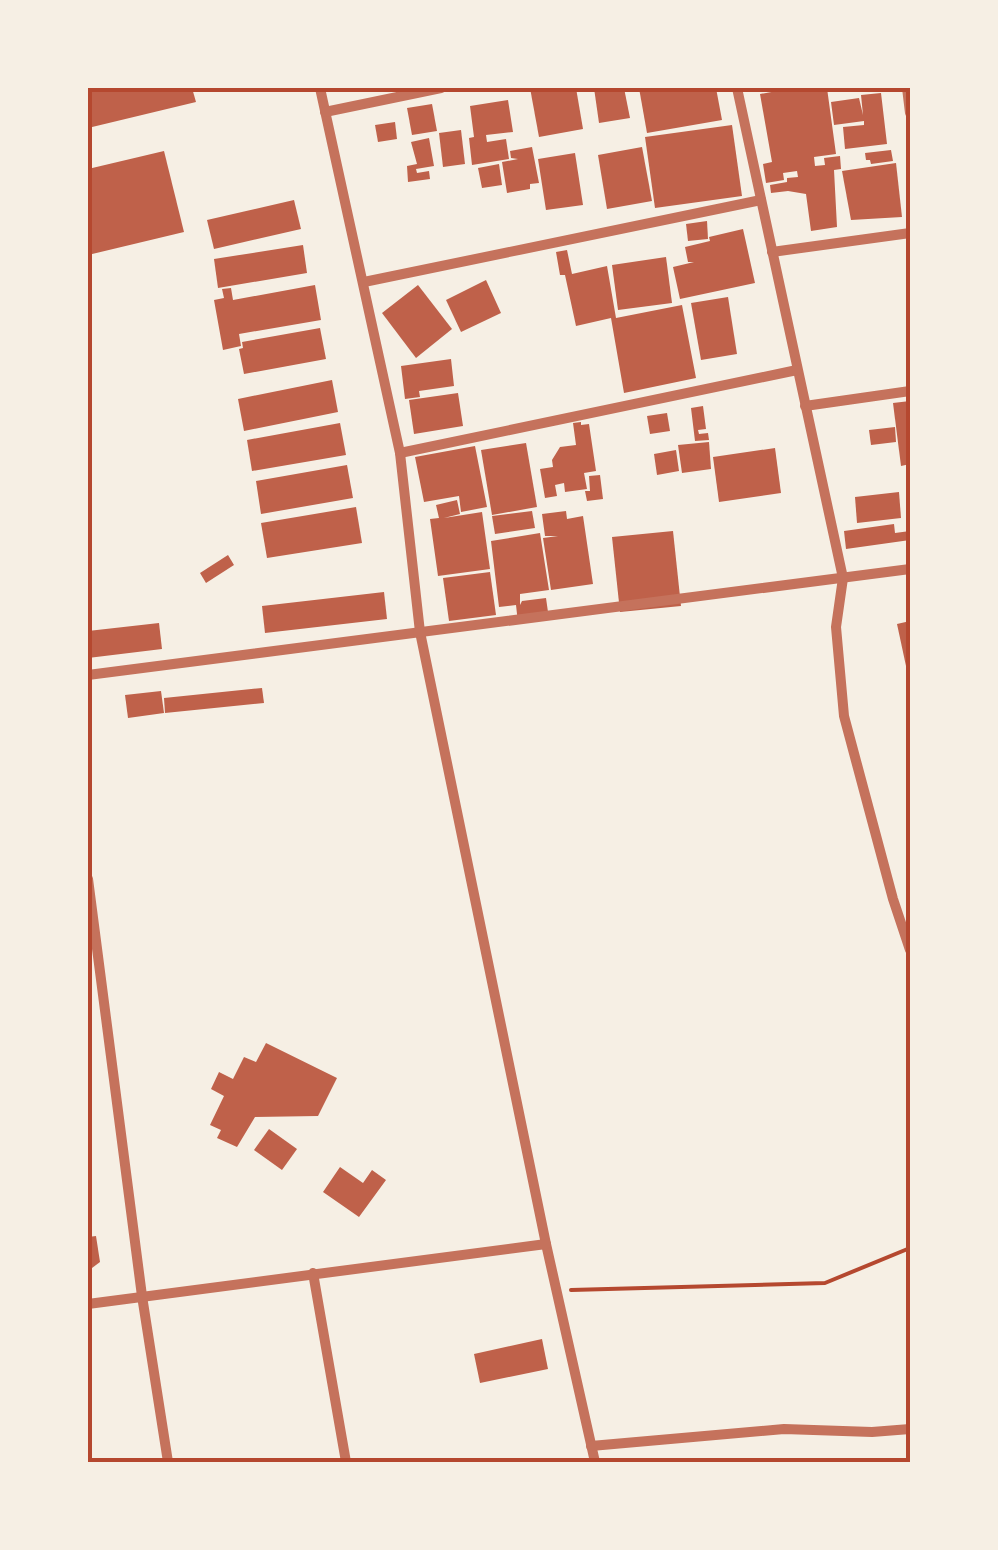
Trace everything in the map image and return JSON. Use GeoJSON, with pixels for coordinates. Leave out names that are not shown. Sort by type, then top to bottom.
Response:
{"type":"FeatureCollection","features":[{"type":"Feature","properties":{"kind":"street"},"geometry":{"type":"LineString","coordinates":[[320,88],[400,453],[420,632],[594,1462]]}},
{"type":"Feature","properties":{"kind":"street"},"geometry":{"type":"LineString","coordinates":[[325,112],[442,88]]}},
{"type":"Feature","properties":{"kind":"street"},"geometry":{"type":"LineString","coordinates":[[736,88],[842,578],[836,653],[844,716],[910,950]]}},
{"type":"Feature","properties":{"kind":"street"},"geometry":{"type":"LineString","coordinates":[[908,88],[910,114]]}},
{"type":"Feature","properties":{"kind":"street"},"geometry":{"type":"LineString","coordinates":[[364,282],[760,200]]}},
{"type":"Feature","properties":{"kind":"street"},"geometry":{"type":"LineString","coordinates":[[772,252],[910,233]]}},
{"type":"Feature","properties":{"kind":"street"},"geometry":{"type":"LineString","coordinates":[[400,453],[797,370]]}},
{"type":"Feature","properties":{"kind":"street"},"geometry":{"type":"LineString","coordinates":[[804,406],[910,391]]}},
{"type":"Feature","properties":{"kind":"street"},"geometry":{"type":"LineString","coordinates":[[88,675],[910,569]]}},
{"type":"Feature","properties":{"kind":"street"},"geometry":{"type":"LineString","coordinates":[[88,879],[142,1296],[168,1462]]}},
{"type":"Feature","properties":{"kind":"street"},"geometry":{"type":"LineString","coordinates":[[88,1304],[546,1244]]}},
{"type":"Feature","properties":{"kind":"street"},"geometry":{"type":"LineString","coordinates":[[313,1273],[346,1462]]}},
{"type":"Feature","properties":{"kind":"street"},"geometry":{"type":"LineString","coordinates":[[591,1446],[784,1430],[910,1430]]}},
{"type":"Feature","properties":{"kind":"path"},"geometry":{"type":"LineString","coordinates":[[556,1290],[824,1283],[910,1248]]}},
{"type":"Feature","properties":{"kind":"building"},"geometry":{"type":"Polygon","coordinates":[[[88,88],[192,88],[196,102],[88,128],[88,88]]]}},
{"type":"Feature","properties":{"kind":"building"},"geometry":{"type":"Polygon","coordinates":[[[530,88],[576,88],[583,129],[539,137],[530,88]]]}},
{"type":"Feature","properties":{"kind":"building"},"geometry":{"type":"Polygon","coordinates":[[[594,88],[624,88],[630,118],[599,123],[594,88]]]}},
{"type":"Feature","properties":{"kind":"building"},"geometry":{"type":"Polygon","coordinates":[[[639,88],[716,88],[722,120],[647,133],[639,88]]]}},
{"type":"Feature","properties":{"kind":"building"},"geometry":{"type":"Polygon","coordinates":[[[793,88],[827,88],[836,154],[814,157],[815,166],[825,165],[824,158],[840,156],[841,169],[834,170],[837,227],[811,231],[806,194],[771,193],[770,185],[798,177],[797,171],[783,173],[784,180],[766,183],[763,164],[772,162],[760,94],[793,88]]]}},
{"type":"Feature","properties":{"kind":"building"},"geometry":{"type":"Polygon","coordinates":[[[881,93],[887,144],[845,149],[843,127],[864,125],[864,121],[834,125],[831,102],[859,98],[863,115],[861,95],[881,93]]]}},
{"type":"Feature","properties":{"kind":"building"},"geometry":{"type":"Polygon","coordinates":[[[508,100],[513,132],[486,135],[487,142],[506,139],[509,159],[472,165],[470,106],[508,100]]]}},
{"type":"Feature","properties":{"kind":"building"},"geometry":{"type":"Polygon","coordinates":[[[432,104],[437,131],[412,135],[407,108],[432,104]]]}},
{"type":"Feature","properties":{"kind":"building"},"geometry":{"type":"Polygon","coordinates":[[[395,122],[397,139],[378,142],[375,125],[395,122]]]}},
{"type":"Feature","properties":{"kind":"building"},"geometry":{"type":"Polygon","coordinates":[[[732,125],[742,196],[655,208],[645,137],[732,125]]]}},
{"type":"Feature","properties":{"kind":"building"},"geometry":{"type":"Polygon","coordinates":[[[461,130],[465,164],[443,167],[439,133],[461,130]]]}},
{"type":"Feature","properties":{"kind":"building"},"geometry":{"type":"Polygon","coordinates":[[[429,138],[434,166],[416,169],[417,173],[429,171],[430,179],[408,182],[407,166],[417,164],[411,142],[429,138]]]}},
{"type":"Feature","properties":{"kind":"building"},"geometry":{"type":"Polygon","coordinates":[[[532,147],[539,183],[530,184],[530,189],[507,193],[502,162],[518,159],[511,158],[510,151],[532,147]]]}},
{"type":"Feature","properties":{"kind":"building"},"geometry":{"type":"Polygon","coordinates":[[[642,147],[652,201],[607,209],[598,155],[642,147]]]}},
{"type":"Feature","properties":{"kind":"building"},"geometry":{"type":"Polygon","coordinates":[[[891,150],[893,161],[871,164],[866,160],[865,153],[891,150]]]}},
{"type":"Feature","properties":{"kind":"building"},"geometry":{"type":"Polygon","coordinates":[[[164,151],[184,232],[88,255],[88,169],[164,151]]]}},
{"type":"Feature","properties":{"kind":"building"},"geometry":{"type":"Polygon","coordinates":[[[575,153],[583,205],[546,210],[538,159],[575,153]]]}},
{"type":"Feature","properties":{"kind":"building"},"geometry":{"type":"Polygon","coordinates":[[[896,163],[902,217],[851,220],[842,171],[896,163]]]}},
{"type":"Feature","properties":{"kind":"building"},"geometry":{"type":"Polygon","coordinates":[[[499,164],[502,185],[482,188],[478,168],[499,164]]]}},
{"type":"Feature","properties":{"kind":"building"},"geometry":{"type":"Polygon","coordinates":[[[294,200],[301,229],[214,249],[207,220],[294,200]]]}},
{"type":"Feature","properties":{"kind":"building"},"geometry":{"type":"Polygon","coordinates":[[[707,221],[708,239],[688,241],[686,224],[707,221]]]}},
{"type":"Feature","properties":{"kind":"building"},"geometry":{"type":"Polygon","coordinates":[[[743,229],[755,283],[680,299],[673,267],[694,262],[688,262],[685,247],[743,229]]]}},
{"type":"Feature","properties":{"kind":"building"},"geometry":{"type":"Polygon","coordinates":[[[303,245],[307,273],[218,288],[214,259],[303,245]]]}},
{"type":"Feature","properties":{"kind":"building"},"geometry":{"type":"Polygon","coordinates":[[[567,250],[572,274],[607,266],[616,318],[682,305],[696,378],[624,393],[611,318],[576,326],[556,252],[567,250]]]}},
{"type":"Feature","properties":{"kind":"building"},"geometry":{"type":"Polygon","coordinates":[[[666,257],[672,303],[618,310],[612,265],[666,257]]]}},
{"type":"Feature","properties":{"kind":"building"},"geometry":{"type":"Polygon","coordinates":[[[486,280],[501,313],[461,332],[446,300],[486,280]]]}},
{"type":"Feature","properties":{"kind":"building"},"geometry":{"type":"Polygon","coordinates":[[[315,285],[321,320],[239,334],[241,346],[223,350],[214,300],[224,298],[222,289],[231,288],[233,300],[315,285]]]}},
{"type":"Feature","properties":{"kind":"building"},"geometry":{"type":"Polygon","coordinates":[[[418,285],[452,329],[416,358],[382,313],[418,285]]]}},
{"type":"Feature","properties":{"kind":"building"},"geometry":{"type":"Polygon","coordinates":[[[728,297],[737,354],[701,360],[691,303],[728,297]]]}},
{"type":"Feature","properties":{"kind":"building"},"geometry":{"type":"Polygon","coordinates":[[[320,328],[326,359],[244,374],[239,349],[243,348],[242,342],[320,328]]]}},
{"type":"Feature","properties":{"kind":"building"},"geometry":{"type":"Polygon","coordinates":[[[451,359],[454,386],[419,391],[420,397],[405,399],[401,366],[451,359]]]}},
{"type":"Feature","properties":{"kind":"building"},"geometry":{"type":"Polygon","coordinates":[[[332,380],[338,412],[244,431],[238,399],[332,380]]]}},
{"type":"Feature","properties":{"kind":"building"},"geometry":{"type":"Polygon","coordinates":[[[458,393],[463,426],[414,434],[409,400],[458,393]]]}},
{"type":"Feature","properties":{"kind":"building"},"geometry":{"type":"Polygon","coordinates":[[[910,401],[910,464],[901,466],[893,403],[910,401]]]}},
{"type":"Feature","properties":{"kind":"building"},"geometry":{"type":"Polygon","coordinates":[[[703,406],[706,429],[698,430],[699,434],[708,433],[709,440],[695,441],[691,408],[703,406]]]}},
{"type":"Feature","properties":{"kind":"building"},"geometry":{"type":"Polygon","coordinates":[[[667,413],[670,431],[650,434],[647,416],[667,413]]]}},
{"type":"Feature","properties":{"kind":"building"},"geometry":{"type":"Polygon","coordinates":[[[340,423],[346,455],[252,471],[247,440],[340,423]]]}},
{"type":"Feature","properties":{"kind":"building"},"geometry":{"type":"Polygon","coordinates":[[[573,423],[589,424],[596,471],[584,473],[587,489],[565,492],[564,483],[555,485],[557,496],[545,498],[540,469],[553,467],[552,460],[560,447],[576,445],[573,423]]]}},
{"type":"Feature","properties":{"kind":"building"},"geometry":{"type":"Polygon","coordinates":[[[895,427],[896,442],[871,445],[869,430],[895,427]]]}},
{"type":"Feature","properties":{"kind":"building"},"geometry":{"type":"Polygon","coordinates":[[[709,442],[711,469],[682,473],[678,445],[709,442]]]}},
{"type":"Feature","properties":{"kind":"building"},"geometry":{"type":"Polygon","coordinates":[[[526,443],[537,507],[492,515],[481,450],[526,443]]]}},
{"type":"Feature","properties":{"kind":"building"},"geometry":{"type":"Polygon","coordinates":[[[475,446],[487,507],[461,512],[459,496],[424,502],[415,457],[475,446]]]}},
{"type":"Feature","properties":{"kind":"building"},"geometry":{"type":"Polygon","coordinates":[[[775,448],[781,493],[719,502],[713,457],[775,448]]]}},
{"type":"Feature","properties":{"kind":"building"},"geometry":{"type":"Polygon","coordinates":[[[676,450],[679,471],[657,475],[654,454],[676,450]]]}},
{"type":"Feature","properties":{"kind":"building"},"geometry":{"type":"Polygon","coordinates":[[[347,465],[353,498],[261,514],[256,481],[347,465]]]}},
{"type":"Feature","properties":{"kind":"building"},"geometry":{"type":"Polygon","coordinates":[[[600,475],[603,499],[587,501],[589,476],[600,475]]]}},
{"type":"Feature","properties":{"kind":"building"},"geometry":{"type":"Polygon","coordinates":[[[899,492],[901,518],[857,523],[855,497],[899,492]]]}},
{"type":"Feature","properties":{"kind":"building"},"geometry":{"type":"Polygon","coordinates":[[[457,500],[460,514],[444,518],[482,512],[490,569],[438,576],[430,519],[439,518],[436,505],[457,500]]]}},
{"type":"Feature","properties":{"kind":"building"},"geometry":{"type":"Polygon","coordinates":[[[356,507],[362,543],[267,558],[261,523],[356,507]]]}},
{"type":"Feature","properties":{"kind":"building"},"geometry":{"type":"Polygon","coordinates":[[[532,511],[535,528],[495,534],[492,516],[532,511]]]}},
{"type":"Feature","properties":{"kind":"building"},"geometry":{"type":"Polygon","coordinates":[[[566,511],[567,519],[583,516],[593,584],[551,590],[543,538],[558,536],[545,536],[542,514],[566,511]]]}},
{"type":"Feature","properties":{"kind":"building"},"geometry":{"type":"Polygon","coordinates":[[[894,524],[895,533],[910,531],[910,540],[846,549],[844,531],[894,524]]]}},
{"type":"Feature","properties":{"kind":"building"},"geometry":{"type":"Polygon","coordinates":[[[673,531],[681,606],[620,612],[612,537],[673,531]]]}},
{"type":"Feature","properties":{"kind":"building"},"geometry":{"type":"Polygon","coordinates":[[[540,533],[549,590],[520,594],[520,605],[522,601],[546,598],[549,619],[518,623],[516,605],[499,607],[491,541],[540,533]]]}},
{"type":"Feature","properties":{"kind":"building"},"geometry":{"type":"Polygon","coordinates":[[[228,555],[234,565],[206,583],[200,573],[228,555]]]}},
{"type":"Feature","properties":{"kind":"building"},"geometry":{"type":"Polygon","coordinates":[[[490,572],[496,615],[449,621],[443,578],[490,572]]]}},
{"type":"Feature","properties":{"kind":"building"},"geometry":{"type":"Polygon","coordinates":[[[384,592],[387,619],[265,633],[262,606],[384,592]]]}},
{"type":"Feature","properties":{"kind":"building"},"geometry":{"type":"Polygon","coordinates":[[[910,621],[910,679],[909,680],[897,624],[910,621]]]}},
{"type":"Feature","properties":{"kind":"building"},"geometry":{"type":"Polygon","coordinates":[[[159,623],[162,649],[88,658],[88,631],[159,623]]]}},
{"type":"Feature","properties":{"kind":"building"},"geometry":{"type":"Polygon","coordinates":[[[262,688],[264,703],[165,713],[164,698],[262,688]]]}},
{"type":"Feature","properties":{"kind":"building"},"geometry":{"type":"Polygon","coordinates":[[[161,691],[164,713],[128,718],[125,695],[161,691]]]}},
{"type":"Feature","properties":{"kind":"building"},"geometry":{"type":"Polygon","coordinates":[[[266,1043],[337,1078],[318,1116],[255,1117],[237,1147],[217,1138],[221,1130],[210,1125],[224,1096],[211,1089],[219,1072],[233,1079],[244,1057],[256,1062],[266,1043]]]}},
{"type":"Feature","properties":{"kind":"building"},"geometry":{"type":"Polygon","coordinates":[[[269,1129],[297,1149],[282,1170],[254,1150],[269,1129]]]}},
{"type":"Feature","properties":{"kind":"building"},"geometry":{"type":"Polygon","coordinates":[[[340,1167],[363,1183],[372,1170],[386,1180],[359,1217],[323,1192],[340,1167]]]}},
{"type":"Feature","properties":{"kind":"building"},"geometry":{"type":"Polygon","coordinates":[[[96,1236],[100,1262],[88,1271],[88,1237],[96,1236]]]}},
{"type":"Feature","properties":{"kind":"building"},"geometry":{"type":"Polygon","coordinates":[[[542,1339],[548,1369],[480,1383],[474,1354],[542,1339]]]}}]}
